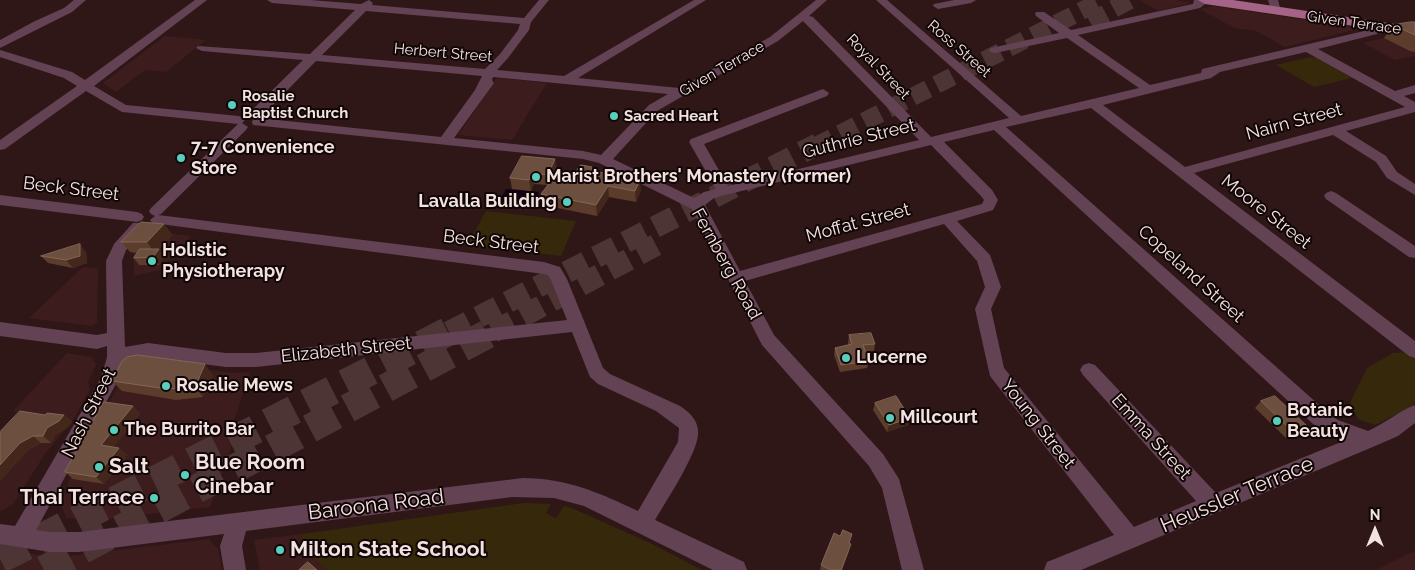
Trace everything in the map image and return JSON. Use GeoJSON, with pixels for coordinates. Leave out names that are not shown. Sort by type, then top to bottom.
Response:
{"type":"FeatureCollection","features":[{"type":"Feature","properties":{"kind":"main road","name":"Given Terrace"},"geometry":{"type":"LineString","coordinates":[[1205,0],[1275,5],[1373,26],[1415,31]]}},
{"type":"Feature","properties":{"kind":"street"},"geometry":{"type":"LineString","coordinates":[[0,45],[39,23],[68,10],[81,0]]}},
{"type":"Feature","properties":{"kind":"street"},"geometry":{"type":"LineString","coordinates":[[0,146],[202,0]]}},
{"type":"Feature","properties":{"kind":"street"},"geometry":{"type":"LineString","coordinates":[[272,0],[368,4],[526,21]]}},
{"type":"Feature","properties":{"kind":"street"},"geometry":{"type":"LineString","coordinates":[[445,141],[492,74],[503,65],[504,56],[523,30],[526,21],[544,0]]}},
{"type":"Feature","properties":{"kind":"street"},"geometry":{"type":"LineString","coordinates":[[561,80],[574,67],[691,0]]}},
{"type":"Feature","properties":{"kind":"street"},"geometry":{"type":"LineString","coordinates":[[561,80],[701,0]]}},
{"type":"Feature","properties":{"kind":"street","name":"Given Terrace"},"geometry":{"type":"LineString","coordinates":[[604,160],[653,108],[774,39],[822,0]]}},
{"type":"Feature","properties":{"kind":"street","name":"Ross Street"},"geometry":{"type":"LineString","coordinates":[[881,0],[1018,120]]}},
{"type":"Feature","properties":{"kind":"street"},"geometry":{"type":"LineString","coordinates":[[938,6],[972,0]]}},
{"type":"Feature","properties":{"kind":"street"},"geometry":{"type":"LineString","coordinates":[[995,50],[1196,6],[1200,4],[1200,0]]}},
{"type":"Feature","properties":{"kind":"street"},"geometry":{"type":"LineString","coordinates":[[0,53],[68,75],[122,108],[252,126],[256,119],[313,58],[368,4]]}},
{"type":"Feature","properties":{"kind":"street"},"geometry":{"type":"LineString","coordinates":[[1040,14],[1145,87]]}},
{"type":"Feature","properties":{"kind":"street","name":"Royal Street"},"geometry":{"type":"LineString","coordinates":[[803,17],[809,19],[931,141],[987,193],[991,204]]}},
{"type":"Feature","properties":{"kind":"street","name":"Guthrie Street"},"geometry":{"type":"LineString","coordinates":[[696,204],[709,195],[724,191],[1018,120],[1046,111],[1203,72],[1215,71],[1371,33],[1374,31],[1373,26]]}},
{"type":"Feature","properties":{"kind":"street","name":"Herbert Street"},"geometry":{"type":"LineString","coordinates":[[202,48],[682,92]]}},
{"type":"Feature","properties":{"kind":"street"},"geometry":{"type":"LineString","coordinates":[[1309,49],[1415,108]]}},
{"type":"Feature","properties":{"kind":"street","name":"Guthrie Street"},"geometry":{"type":"LineString","coordinates":[[1032,116],[1093,103],[1206,75],[1215,71]]}},
{"type":"Feature","properties":{"kind":"street"},"geometry":{"type":"LineString","coordinates":[[1393,95],[1415,89]]}},
{"type":"Feature","properties":{"kind":"street"},"geometry":{"type":"LineString","coordinates":[[724,191],[696,142],[823,93]]}},
{"type":"Feature","properties":{"kind":"street","name":"Moore Street"},"geometry":{"type":"LineString","coordinates":[[1093,103],[1415,351]]}},
{"type":"Feature","properties":{"kind":"street","name":"Nairn Street"},"geometry":{"type":"LineString","coordinates":[[1183,172],[1415,108]]}},
{"type":"Feature","properties":{"kind":"street","name":"Fernberg Road"},"geometry":{"type":"LineString","coordinates":[[256,119],[572,154],[604,160],[696,204],[702,212],[734,278],[768,340],[876,460],[892,485],[913,570]]}},
{"type":"Feature","properties":{"kind":"street"},"geometry":{"type":"LineString","coordinates":[[138,222],[148,211],[157,216],[240,124]]}},
{"type":"Feature","properties":{"kind":"street","name":"Copeland Street"},"geometry":{"type":"LineString","coordinates":[[996,125],[1320,418],[1331,426],[1368,440]]}},
{"type":"Feature","properties":{"kind":"street"},"geometry":{"type":"LineString","coordinates":[[1335,130],[1381,159],[1392,175],[1415,190]]}},
{"type":"Feature","properties":{"kind":"street"},"geometry":{"type":"LineString","coordinates":[[1331,196],[1415,253]]}},
{"type":"Feature","properties":{"kind":"street","name":"Beck Street"},"geometry":{"type":"LineString","coordinates":[[0,200],[138,222]]}},
{"type":"Feature","properties":{"kind":"street","name":"Moffat Street"},"geometry":{"type":"LineString","coordinates":[[734,278],[983,210],[991,204]]}},
{"type":"Feature","properties":{"kind":"street","name":"Beck Street"},"geometry":{"type":"LineString","coordinates":[[157,216],[550,270],[558,276],[596,372],[604,379],[672,411],[687,424],[688,444],[642,523]]}},
{"type":"Feature","properties":{"kind":"street","name":"Young Street"},"geometry":{"type":"LineString","coordinates":[[948,220],[984,259],[993,287],[983,309],[996,371],[1130,539]]}},
{"type":"Feature","properties":{"kind":"street","name":"Nash Street"},"geometry":{"type":"LineString","coordinates":[[6,536],[110,379],[116,357],[114,262],[119,248],[138,222]]}},
{"type":"Feature","properties":{"kind":"street","name":"Elizabeth Street"},"geometry":{"type":"LineString","coordinates":[[116,357],[135,351],[148,350],[226,360],[256,360],[578,325]]}},
{"type":"Feature","properties":{"kind":"street"},"geometry":{"type":"LineString","coordinates":[[0,328],[97,342],[116,337]]}},
{"type":"Feature","properties":{"kind":"street","name":"Emma Street"},"geometry":{"type":"LineString","coordinates":[[1089,370],[1213,505]]}},
{"type":"Feature","properties":{"kind":"street","name":"Heussler Terrace"},"geometry":{"type":"LineString","coordinates":[[1055,570],[1391,430],[1415,413]]}},
{"type":"Feature","properties":{"kind":"street","name":"Baroona Road"},"geometry":{"type":"LineString","coordinates":[[6,536],[50,542],[79,542],[528,487],[558,488],[582,495],[736,570]]}},
{"type":"Feature","properties":{"kind":"street"},"geometry":{"type":"LineString","coordinates":[[235,570],[231,546],[238,522]]}},
{"type":"Feature","properties":{"kind":"shaded area"},"geometry":{"type":"Polygon","coordinates":[[[1139,0],[1176,0],[1191,3],[1158,11],[1139,0]]]}},
{"type":"Feature","properties":{"kind":"shaded area"},"geometry":{"type":"Polygon","coordinates":[[[1213,6],[1348,26],[1354,30],[1285,47],[1256,31],[1234,28],[1200,9],[1213,6]]]}},
{"type":"Feature","properties":{"kind":"shaded area"},"geometry":{"type":"Polygon","coordinates":[[[1400,34],[1415,36],[1415,56],[1395,60],[1363,43],[1400,34]]]}},
{"type":"Feature","properties":{"kind":"shaded area"},"geometry":{"type":"Polygon","coordinates":[[[165,36],[206,40],[166,72],[145,70],[116,92],[103,83],[165,36]]]}},
{"type":"Feature","properties":{"kind":"shaded area"},"geometry":{"type":"Polygon","coordinates":[[[1311,57],[1317,58],[1352,78],[1314,87],[1276,65],[1311,57]]]}},
{"type":"Feature","properties":{"kind":"shaded area"},"geometry":{"type":"Polygon","coordinates":[[[497,78],[547,83],[512,140],[458,135],[497,78]]]}},
{"type":"Feature","properties":{"kind":"shaded area"},"geometry":{"type":"Polygon","coordinates":[[[506,189],[539,192],[535,201],[501,198],[506,189]]]}},
{"type":"Feature","properties":{"kind":"shaded area"},"geometry":{"type":"Polygon","coordinates":[[[486,211],[576,221],[561,256],[467,245],[486,211]]]}},
{"type":"Feature","properties":{"kind":"shaded area"},"geometry":{"type":"Polygon","coordinates":[[[148,230],[191,236],[160,270],[134,276],[133,244],[148,230]]]}},
{"type":"Feature","properties":{"kind":"shaded area"},"geometry":{"type":"Polygon","coordinates":[[[83,267],[98,268],[97,323],[91,326],[29,318],[83,267]]]}},
{"type":"Feature","properties":{"kind":"shaded area"},"geometry":{"type":"Polygon","coordinates":[[[1409,352],[1415,358],[1415,402],[1413,406],[1375,425],[1358,419],[1350,403],[1367,368],[1393,353],[1409,352]]]}},
{"type":"Feature","properties":{"kind":"shaded area"},"geometry":{"type":"Polygon","coordinates":[[[67,353],[92,357],[96,365],[88,382],[90,390],[73,420],[45,454],[13,504],[0,512],[0,443],[27,413],[13,411],[67,353]]]}},
{"type":"Feature","properties":{"kind":"shaded area"},"geometry":{"type":"Polygon","coordinates":[[[142,362],[235,373],[250,372],[229,436],[235,436],[210,507],[98,520],[66,518],[61,505],[71,474],[128,368],[142,362]]]}},
{"type":"Feature","properties":{"kind":"shaded area"},"geometry":{"type":"Polygon","coordinates":[[[524,503],[551,504],[546,513],[556,518],[564,506],[574,509],[650,543],[702,570],[327,570],[299,545],[302,534],[524,503]]]}},
{"type":"Feature","properties":{"kind":"shaded area","name":"Milton State School"},"geometry":{"type":"Polygon","coordinates":[[[302,534],[299,545],[327,570],[260,570],[254,540],[302,534]]]}},
{"type":"Feature","properties":{"kind":"shaded area"},"geometry":{"type":"Polygon","coordinates":[[[209,539],[218,549],[222,570],[0,570],[0,557],[10,552],[60,557],[209,539]]]}},
{"type":"Feature","properties":{"kind":"shaded area"},"geometry":{"type":"Polygon","coordinates":[[[1415,551],[1415,570],[1376,570],[1404,556],[1415,551]]]}},
{"type":"Feature","properties":{"kind":"building"},"geometry":{"type":"Polygon","coordinates":[[[1415,22],[1415,35],[1393,25],[1415,22]]]}},
{"type":"Feature","properties":{"kind":"building"},"geometry":{"type":"Polygon","coordinates":[[[522,156],[555,159],[548,175],[532,173],[529,180],[510,178],[522,156]]]}},
{"type":"Feature","properties":{"kind":"building"},"geometry":{"type":"Polygon","coordinates":[[[581,165],[592,167],[591,169],[594,171],[640,180],[635,191],[608,186],[596,205],[541,194],[551,181],[566,184],[581,165]]]}},
{"type":"Feature","properties":{"kind":"building"},"geometry":{"type":"Polygon","coordinates":[[[141,222],[164,224],[147,242],[121,242],[141,222]]]}},
{"type":"Feature","properties":{"kind":"building"},"geometry":{"type":"Polygon","coordinates":[[[80,244],[80,256],[66,260],[41,256],[80,244]]]}},
{"type":"Feature","properties":{"kind":"building"},"geometry":{"type":"Polygon","coordinates":[[[140,249],[159,249],[153,257],[134,258],[140,249]]]}},
{"type":"Feature","properties":{"kind":"building"},"geometry":{"type":"Polygon","coordinates":[[[871,333],[875,344],[863,345],[869,361],[841,365],[835,348],[852,344],[849,335],[871,333]]]}},
{"type":"Feature","properties":{"kind":"building"},"geometry":{"type":"Polygon","coordinates":[[[138,355],[205,364],[195,387],[167,389],[112,381],[122,361],[127,357],[138,355]]]}},
{"type":"Feature","properties":{"kind":"building"},"geometry":{"type":"Polygon","coordinates":[[[896,396],[910,418],[889,425],[875,403],[896,396]]]}},
{"type":"Feature","properties":{"kind":"building"},"geometry":{"type":"Polygon","coordinates":[[[1275,396],[1307,426],[1292,431],[1261,401],[1275,396]]]}},
{"type":"Feature","properties":{"kind":"building"},"geometry":{"type":"Polygon","coordinates":[[[104,402],[133,406],[101,445],[119,448],[96,477],[65,472],[104,402]]]}},
{"type":"Feature","properties":{"kind":"building"},"geometry":{"type":"Polygon","coordinates":[[[20,411],[45,415],[47,413],[64,415],[59,421],[47,428],[43,436],[33,436],[20,443],[0,465],[0,432],[20,411]]]}},
{"type":"Feature","properties":{"kind":"building"},"geometry":{"type":"Polygon","coordinates":[[[843,530],[852,534],[849,543],[851,544],[841,570],[831,570],[821,565],[834,533],[840,536],[843,530]]]}},
{"type":"Feature","properties":{"kind":"building"},"geometry":{"type":"Polygon","coordinates":[[[308,562],[317,570],[299,570],[308,562]]]}},
{"type":"Feature","properties":{"kind":"tunnel"},"geometry":{"type":"LineString","coordinates":[[816,146],[1103,0]]}},
{"type":"Feature","properties":{"kind":"tunnel"},"geometry":{"type":"LineString","coordinates":[[1090,22],[1130,0]]}},
{"type":"Feature","properties":{"kind":"tunnel"},"geometry":{"type":"LineString","coordinates":[[449,332],[818,144]]}},
{"type":"Feature","properties":{"kind":"tunnel"},"geometry":{"type":"LineString","coordinates":[[493,332],[656,245]]}},
{"type":"Feature","properties":{"kind":"tunnel"},"geometry":{"type":"LineString","coordinates":[[0,559],[451,330]]}},
{"type":"Feature","properties":{"kind":"tunnel"},"geometry":{"type":"LineString","coordinates":[[44,570],[495,330]]}},
{"type":"Feature","properties":{"kind":"place","name":"Rosalie Baptist Church"},"geometry":{"type":"Point","coordinates":[232,105]}},
{"type":"Feature","properties":{"kind":"place","name":"Sacred Heart"},"geometry":{"type":"Point","coordinates":[614,116]}},
{"type":"Feature","properties":{"kind":"place","name":"7-7 Convenience Store"},"geometry":{"type":"Point","coordinates":[181,158]}},
{"type":"Feature","properties":{"kind":"place","name":"Marist Brothers' Monastery (former)"},"geometry":{"type":"Point","coordinates":[536,177]}},
{"type":"Feature","properties":{"kind":"place","name":"Lavalla Building"},"geometry":{"type":"Point","coordinates":[567,202]}},
{"type":"Feature","properties":{"kind":"place","name":"Holistic Physiotherapy"},"geometry":{"type":"Point","coordinates":[152,261]}},
{"type":"Feature","properties":{"kind":"place","name":"Lucerne"},"geometry":{"type":"Point","coordinates":[846,358]}},
{"type":"Feature","properties":{"kind":"place","name":"Rosalie Mews"},"geometry":{"type":"Point","coordinates":[166,386]}},
{"type":"Feature","properties":{"kind":"place","name":"Millcourt"},"geometry":{"type":"Point","coordinates":[890,418]}},
{"type":"Feature","properties":{"kind":"place","name":"Botanic Beauty"},"geometry":{"type":"Point","coordinates":[1277,421]}},
{"type":"Feature","properties":{"kind":"place","name":"The Burrito Bar"},"geometry":{"type":"Point","coordinates":[114,430]}},
{"type":"Feature","properties":{"kind":"place","name":"Salt"},"geometry":{"type":"Point","coordinates":[99,467]}},
{"type":"Feature","properties":{"kind":"place","name":"Blue Room Cinebar"},"geometry":{"type":"Point","coordinates":[185,475]}},
{"type":"Feature","properties":{"kind":"place","name":"Thai Terrace"},"geometry":{"type":"Point","coordinates":[154,498]}},
{"type":"Feature","properties":{"kind":"place","name":"Milton State School"},"geometry":{"type":"Point","coordinates":[280,550]}}]}
